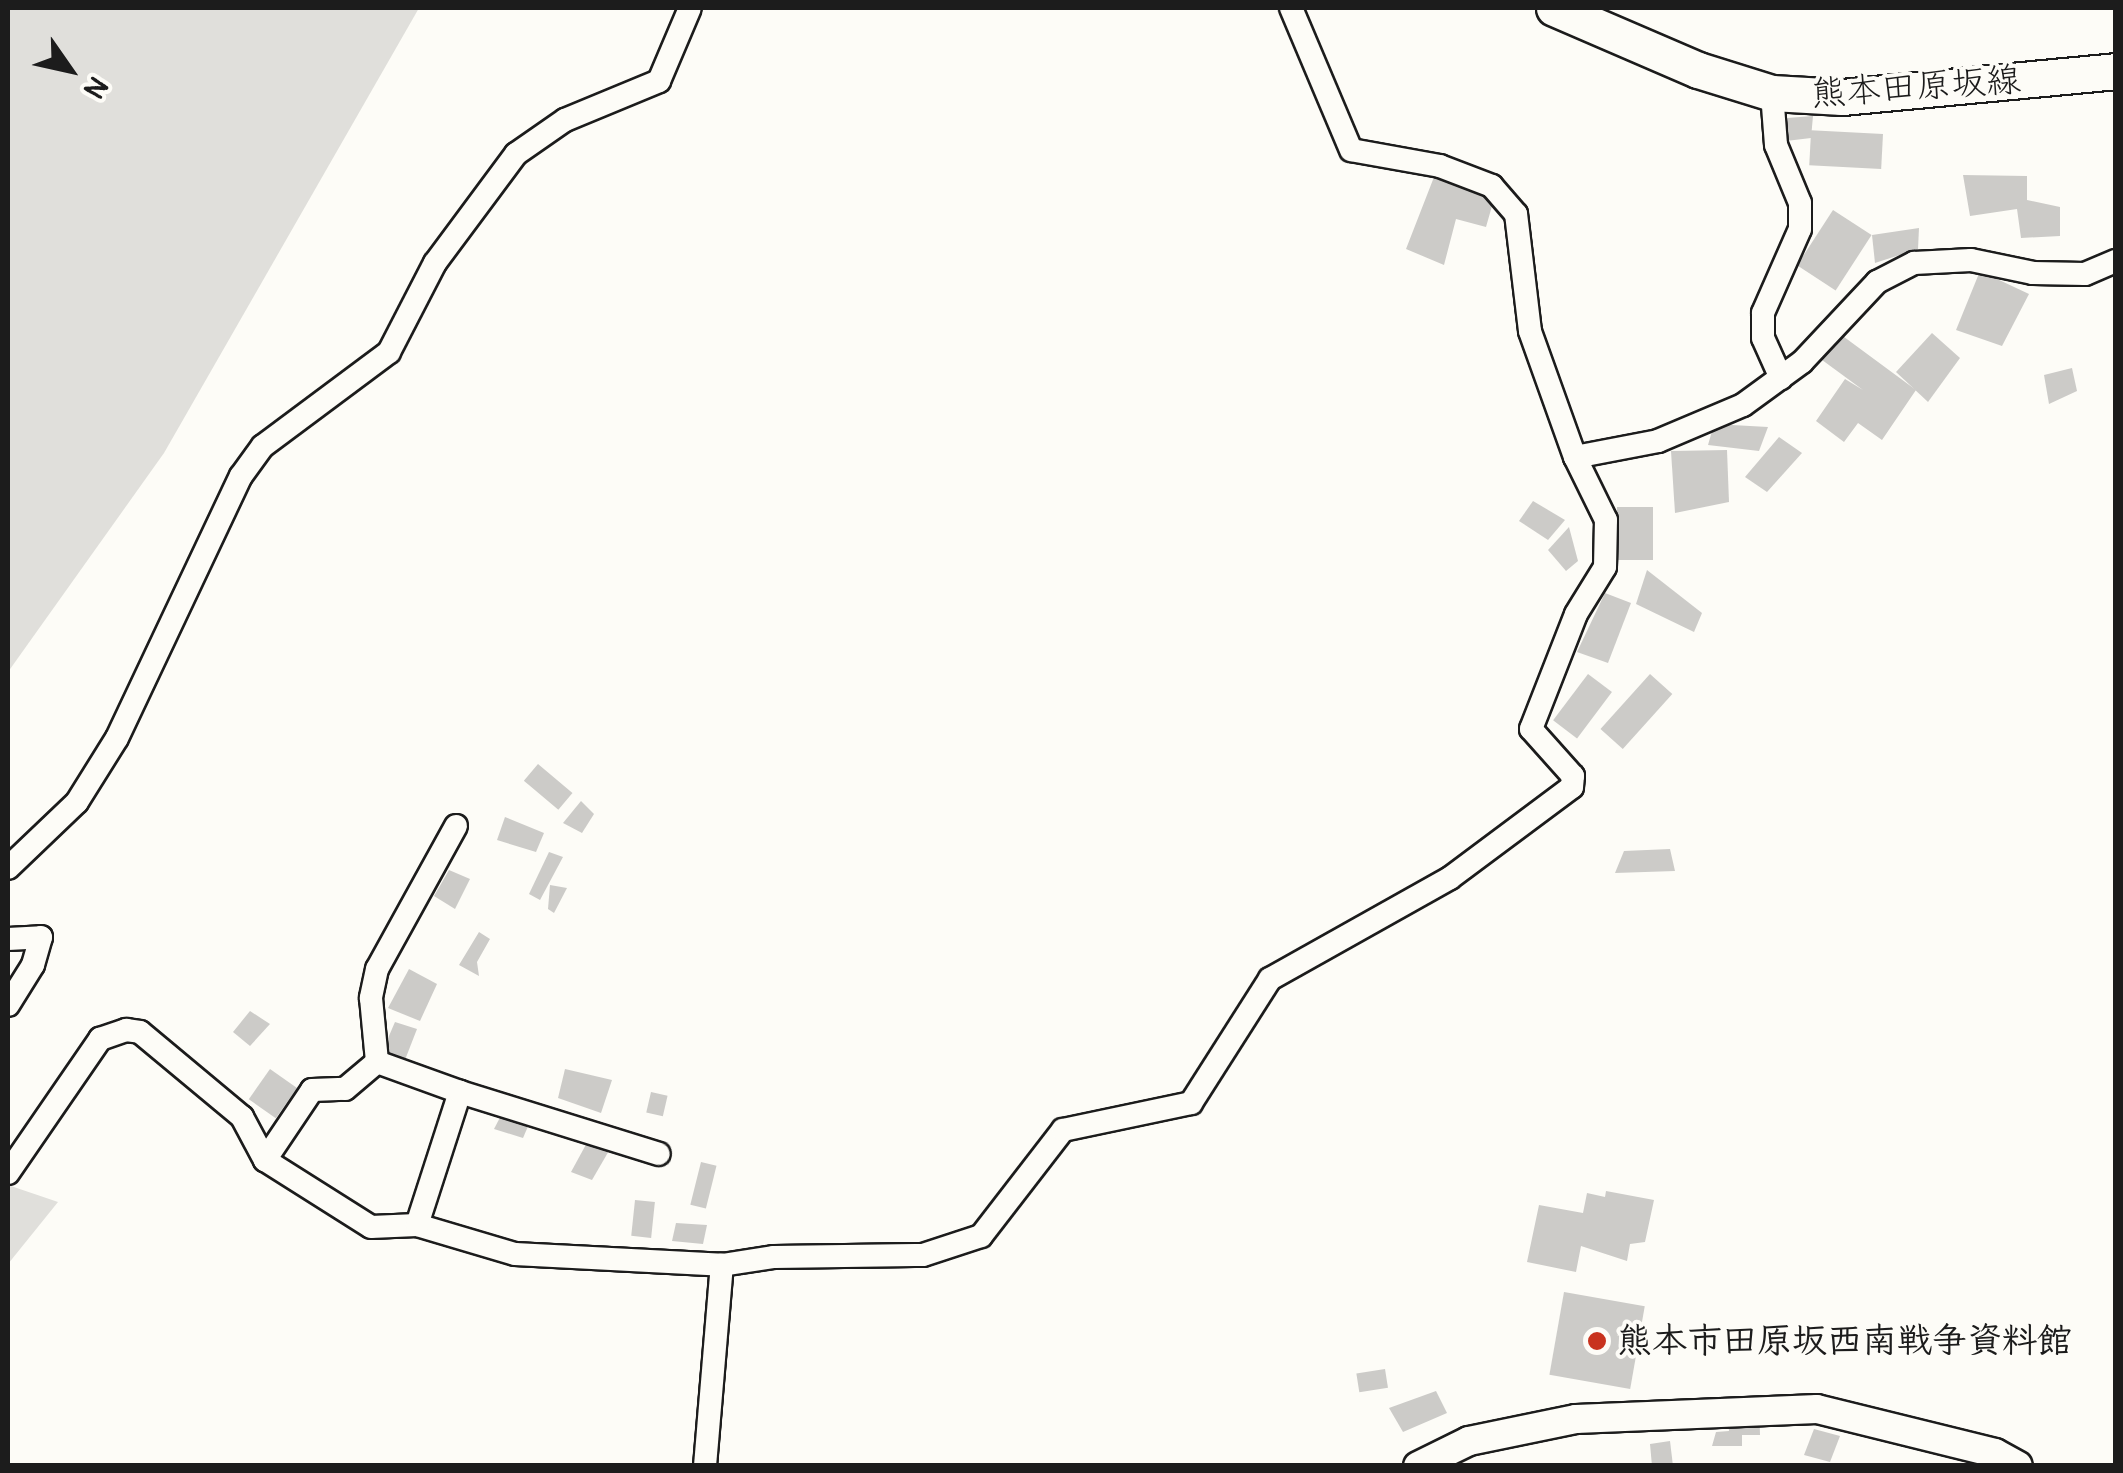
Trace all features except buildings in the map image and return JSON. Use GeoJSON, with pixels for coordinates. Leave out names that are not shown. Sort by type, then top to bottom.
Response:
{"type":"FeatureCollection","features":[{"type":"Feature","properties":{"kind":"main road","name":"熊本田原坂線"},"geometry":{"type":"LineString","coordinates":[[1554,8],[1698,70],[1772,94],[1842,96],[2116,71]]}},
{"type":"Feature","properties":{"kind":"street"},"geometry":{"type":"LineString","coordinates":[[8,868],[76,802],[117,738],[240,476],[263,446],[389,352],[436,263],[516,154],[565,120],[658,81],[690,8]]}},
{"type":"Feature","properties":{"kind":"street"},"geometry":{"type":"LineString","coordinates":[[8,1173],[100,1039],[126,1030],[140,1032],[242,1117],[265,1160],[371,1227],[417,1225],[515,1254],[722,1265],[774,1257],[924,1255],[981,1236],[1063,1130],[1190,1103],[1270,980],[1450,878],[1572,787],[1573,776],[1531,728],[1576,614],[1605,567],[1606,520],[1574,457],[1530,331],[1526,270],[1516,214],[1506,198],[1440,166],[1351,150],[1291,8]]}},
{"type":"Feature","properties":{"kind":"street"},"geometry":{"type":"LineString","coordinates":[[1772,94],[1776,145],[1800,203],[1800,228],[1763,313],[1763,338],[1781,378]]}},
{"type":"Feature","properties":{"kind":"street"},"geometry":{"type":"LineString","coordinates":[[1574,457],[1658,441],[1743,405],[1781,378],[1877,282],[1914,262],[1971,260],[2033,273],[2086,274],[2116,261]]}},
{"type":"Feature","properties":{"kind":"street"},"geometry":{"type":"LineString","coordinates":[[376,1062],[371,998],[377,968],[456,826]]}},
{"type":"Feature","properties":{"kind":"street"},"geometry":{"type":"LineString","coordinates":[[8,939],[41,937],[33,965],[8,1005]]}},
{"type":"Feature","properties":{"kind":"street"},"geometry":{"type":"LineString","coordinates":[[376,1062],[460,1092],[540,1112],[658,1154]]}},
{"type":"Feature","properties":{"kind":"street"},"geometry":{"type":"LineString","coordinates":[[265,1160],[312,1090],[345,1089],[376,1062]]}},
{"type":"Feature","properties":{"kind":"street"},"geometry":{"type":"LineString","coordinates":[[417,1225],[460,1092]]}},
{"type":"Feature","properties":{"kind":"street"},"geometry":{"type":"LineString","coordinates":[[705,1466],[722,1265]]}},
{"type":"Feature","properties":{"kind":"street"},"geometry":{"type":"LineString","coordinates":[[1418,1466],[1469,1441],[1576,1418],[1817,1408],[1995,1453],[2018,1466]]}},
{"type":"Feature","properties":{"kind":"shaded area"},"geometry":{"type":"Polygon","coordinates":[[[8,8],[419,8],[164,453],[8,672],[8,8]]]}},
{"type":"Feature","properties":{"kind":"shaded area"},"geometry":{"type":"Polygon","coordinates":[[[8,1185],[58,1202],[8,1264],[8,1185]]]}},
{"type":"Feature","properties":{"kind":"place","name":"熊本市田原坂西南戦争資料館"},"geometry":{"type":"Point","coordinates":[1597,1341]}}]}
